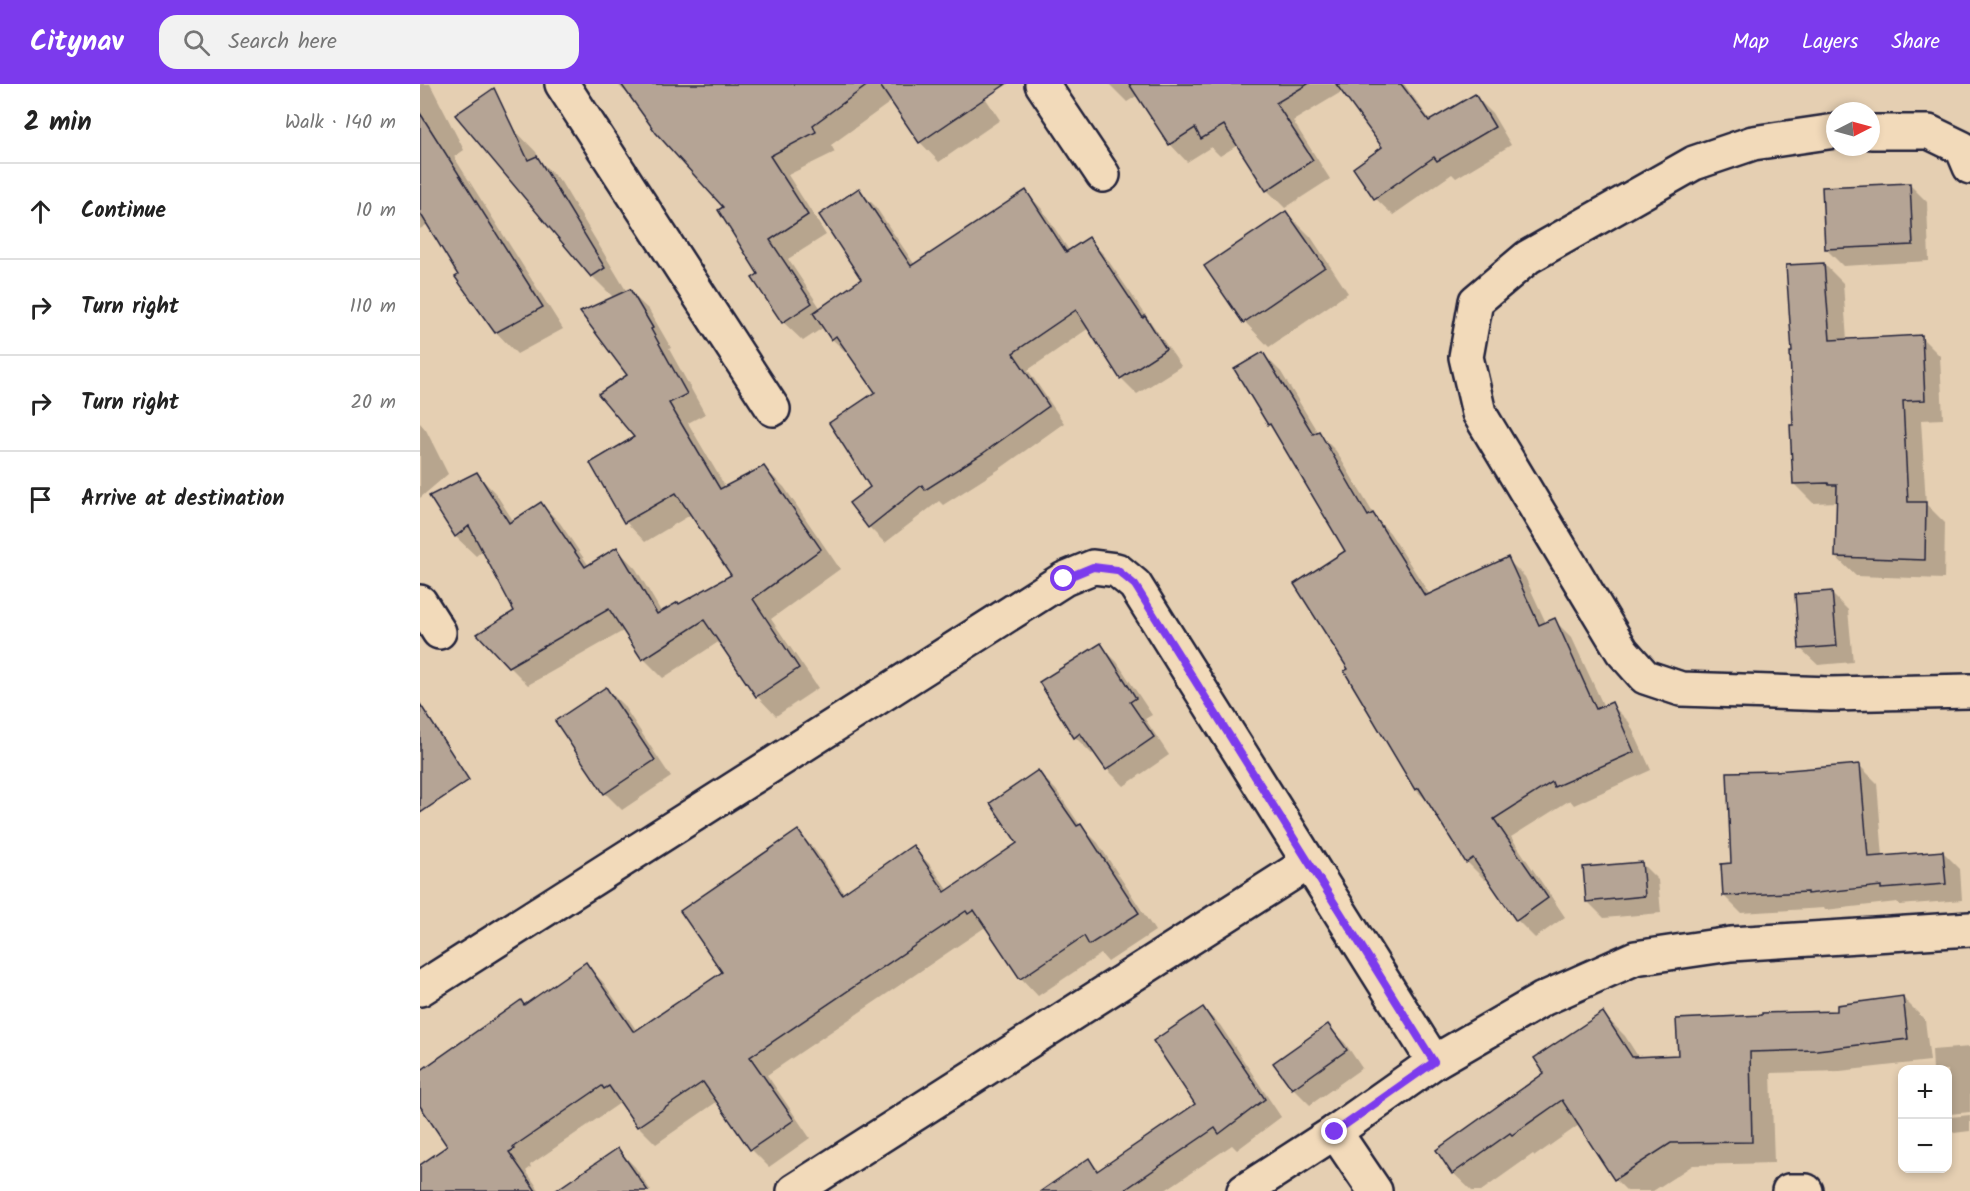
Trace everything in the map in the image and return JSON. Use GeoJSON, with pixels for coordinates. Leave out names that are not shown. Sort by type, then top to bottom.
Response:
{"type":"FeatureCollection","features":[{"type":"Feature","properties":{"kind":"street"},"geometry":{"type":"LineString","coordinates":[[562,84],[773,409]]}},
{"type":"Feature","properties":{"kind":"street"},"geometry":{"type":"LineString","coordinates":[[1042,84],[1103,175]]}},
{"type":"Feature","properties":{"kind":"street"},"geometry":{"type":"LineString","coordinates":[[1826,132],[1753,143],[1694,163],[1528,257],[1476,302],[1466,357],[1479,413],[1622,651],[1645,676],[1681,690],[1831,694],[1970,691]]}},
{"type":"Feature","properties":{"kind":"street"},"geometry":{"type":"LineString","coordinates":[[1880,132],[1929,132],[1962,148],[1970,167]]}},
{"type":"Feature","properties":{"kind":"street"},"geometry":{"type":"LineString","coordinates":[[420,989],[1064,579],[1093,567],[1117,570],[1135,585],[1434,1062]]}},
{"type":"Feature","properties":{"kind":"street"},"geometry":{"type":"LineString","coordinates":[[420,602],[439,632]]}},
{"type":"Feature","properties":{"kind":"street"},"geometry":{"type":"LineString","coordinates":[[794,1191],[1308,863]]}},
{"type":"Feature","properties":{"kind":"street"},"geometry":{"type":"LineString","coordinates":[[1244,1191],[1335,1132],[1434,1062],[1543,999],[1635,958],[1731,944],[1970,929]]}},
{"type":"Feature","properties":{"kind":"street"},"geometry":{"type":"LineString","coordinates":[[1335,1132],[1375,1191]]}},
{"type":"Feature","properties":{"kind":"street"},"geometry":{"type":"LineString","coordinates":[[1789,1191],[1806,1191]]}},
{"type":"Feature","properties":{"kind":"building"},"geometry":{"type":"Polygon","coordinates":[[[621,84],[869,84],[813,125],[816,132],[770,156],[808,215],[770,240],[812,303],[782,323],[752,278],[758,274],[718,210],[723,207],[656,133],[621,84]]]}},
{"type":"Feature","properties":{"kind":"building"},"geometry":{"type":"Polygon","coordinates":[[[879,84],[1006,84],[919,143],[879,84]]]}},
{"type":"Feature","properties":{"kind":"building"},"geometry":{"type":"Polygon","coordinates":[[[1129,84],[1308,84],[1276,103],[1313,160],[1266,191],[1224,125],[1201,139],[1195,128],[1169,145],[1129,84]]]}},
{"type":"Feature","properties":{"kind":"building"},"geometry":{"type":"Polygon","coordinates":[[[1336,84],[1401,84],[1429,121],[1475,94],[1495,127],[1437,161],[1434,157],[1374,199],[1353,168],[1382,147],[1336,84]]]}},
{"type":"Feature","properties":{"kind":"building"},"geometry":{"type":"Polygon","coordinates":[[[494,88],[528,160],[537,156],[605,268],[591,277],[455,115],[494,88]]]}},
{"type":"Feature","properties":{"kind":"building"},"geometry":{"type":"Polygon","coordinates":[[[420,113],[543,307],[495,333],[455,277],[458,275],[420,213],[420,113]]]}},
{"type":"Feature","properties":{"kind":"building"},"geometry":{"type":"Polygon","coordinates":[[[1910,183],[1913,245],[1825,249],[1822,187],[1910,183]]]}},
{"type":"Feature","properties":{"kind":"building"},"geometry":{"type":"Polygon","coordinates":[[[859,188],[911,266],[1026,190],[1066,252],[1089,237],[1166,349],[1120,379],[1076,310],[1013,353],[1049,406],[982,454],[925,490],[922,485],[868,528],[849,503],[870,487],[829,423],[875,392],[836,336],[831,340],[813,313],[861,279],[819,215],[859,188]]]}},
{"type":"Feature","properties":{"kind":"building"},"geometry":{"type":"Polygon","coordinates":[[[1286,211],[1325,267],[1243,323],[1204,266],[1286,211]]]}},
{"type":"Feature","properties":{"kind":"building"},"geometry":{"type":"Polygon","coordinates":[[[1824,263],[1830,340],[1922,335],[1925,400],[1903,401],[1908,502],[1926,502],[1925,560],[1835,557],[1837,485],[1793,484],[1790,425],[1793,425],[1790,352],[1792,352],[1786,265],[1824,263]]]}},
{"type":"Feature","properties":{"kind":"building"},"geometry":{"type":"Polygon","coordinates":[[[630,289],[687,394],[669,403],[720,489],[764,466],[821,549],[753,599],[799,668],[756,697],[704,620],[642,660],[609,609],[508,667],[477,634],[514,611],[469,526],[455,537],[429,496],[477,472],[509,523],[541,502],[585,567],[617,547],[657,614],[731,575],[676,493],[624,523],[590,463],[634,437],[598,394],[627,375],[580,312],[630,289]]]}},
{"type":"Feature","properties":{"kind":"building"},"geometry":{"type":"Polygon","coordinates":[[[1263,352],[1313,434],[1319,431],[1368,516],[1373,513],[1425,596],[1508,557],[1539,625],[1555,618],[1596,709],[1612,702],[1634,752],[1554,787],[1552,782],[1494,819],[1548,898],[1516,921],[1473,858],[1466,863],[1419,788],[1415,790],[1344,671],[1348,669],[1294,584],[1345,551],[1270,424],[1268,425],[1234,369],[1263,352]]]}},
{"type":"Feature","properties":{"kind":"building"},"geometry":{"type":"Polygon","coordinates":[[[1832,591],[1837,646],[1799,649],[1795,594],[1832,591]]]}},
{"type":"Feature","properties":{"kind":"building"},"geometry":{"type":"Polygon","coordinates":[[[1101,643],[1136,698],[1130,702],[1154,737],[1106,770],[1080,733],[1074,738],[1039,682],[1101,643]]]}},
{"type":"Feature","properties":{"kind":"building"},"geometry":{"type":"Polygon","coordinates":[[[606,687],[655,760],[604,794],[555,721],[606,687]]]}},
{"type":"Feature","properties":{"kind":"building"},"geometry":{"type":"Polygon","coordinates":[[[420,704],[469,780],[420,813],[420,704]]]}},
{"type":"Feature","properties":{"kind":"building"},"geometry":{"type":"Polygon","coordinates":[[[1860,764],[1868,857],[1943,851],[1946,884],[1881,889],[1881,886],[1807,894],[1807,892],[1723,896],[1721,864],[1731,863],[1727,772],[1776,771],[1860,764]]]}},
{"type":"Feature","properties":{"kind":"building"},"geometry":{"type":"Polygon","coordinates":[[[1038,770],[1077,826],[1081,824],[1139,913],[1089,945],[1084,936],[1020,979],[974,910],[968,914],[966,911],[750,1057],[794,1120],[750,1150],[703,1082],[637,1127],[609,1086],[604,1089],[602,1086],[509,1152],[536,1191],[420,1191],[420,1165],[447,1146],[420,1106],[420,1071],[521,1000],[524,1005],[586,962],[635,1031],[722,972],[680,911],[798,830],[842,894],[913,845],[945,892],[1017,843],[990,803],[1038,770]]]}},
{"type":"Feature","properties":{"kind":"building"},"geometry":{"type":"Polygon","coordinates":[[[1642,862],[1645,896],[1586,902],[1583,867],[1642,862]]]}},
{"type":"Feature","properties":{"kind":"building"},"geometry":{"type":"Polygon","coordinates":[[[1903,996],[1908,1039],[1817,1050],[1750,1052],[1752,1142],[1671,1143],[1614,1180],[1562,1100],[1452,1174],[1436,1150],[1544,1073],[1534,1058],[1603,1012],[1632,1057],[1678,1055],[1676,1019],[1837,1011],[1837,1005],[1903,996]]]}},
{"type":"Feature","properties":{"kind":"building"},"geometry":{"type":"Polygon","coordinates":[[[1203,1007],[1265,1099],[1219,1134],[1215,1128],[1123,1191],[1041,1191],[1089,1158],[1097,1171],[1195,1104],[1153,1041],[1203,1007]]]}},
{"type":"Feature","properties":{"kind":"building"},"geometry":{"type":"Polygon","coordinates":[[[1328,1024],[1347,1050],[1292,1089],[1273,1063],[1328,1024]]]}},
{"type":"Feature","properties":{"kind":"building"},"geometry":{"type":"Polygon","coordinates":[[[618,1148],[648,1191],[555,1191],[618,1148]]]}},
{"type":"Feature","properties":{"kind":"route"},"geometry":{"type":"LineString","coordinates":[[1064,579],[1093,567],[1117,570],[1135,585],[1434,1062],[1335,1132]]}}]}
